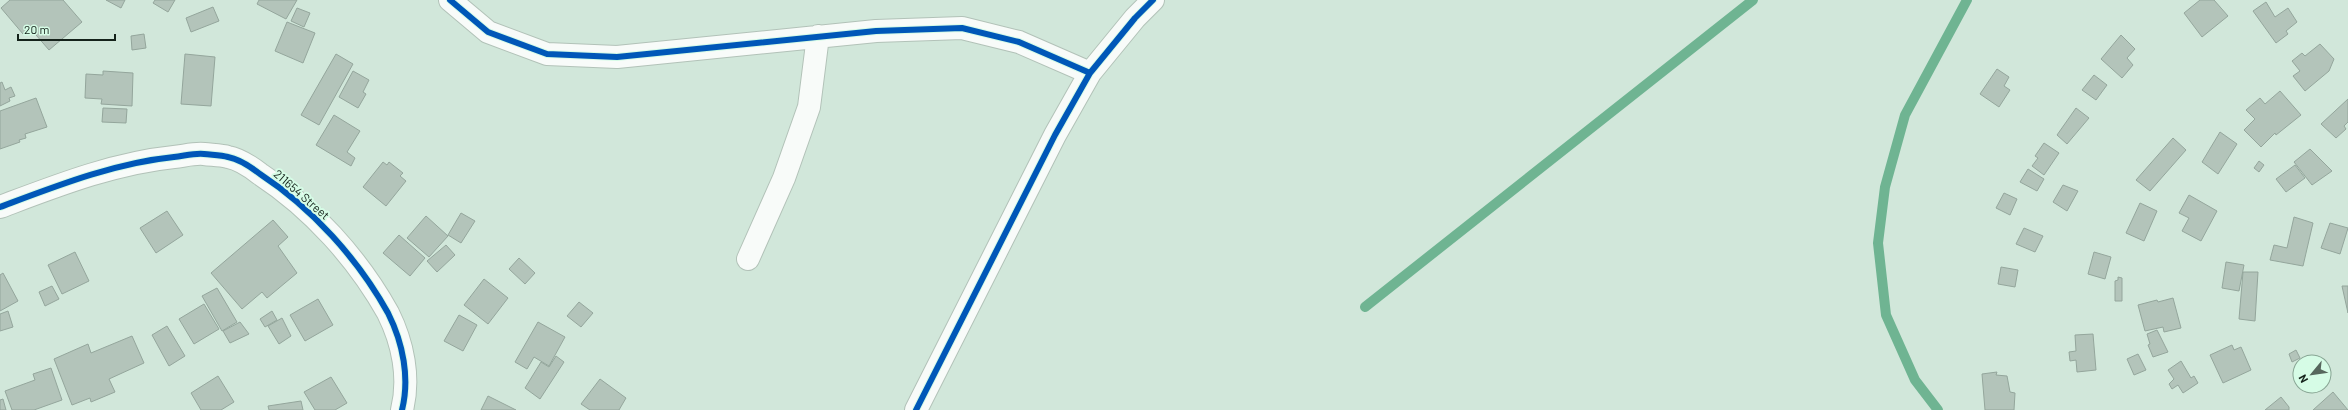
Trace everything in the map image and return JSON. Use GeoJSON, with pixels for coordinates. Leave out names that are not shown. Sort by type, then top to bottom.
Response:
{"type":"FeatureCollection","features":[{"type":"Feature","properties":{"kind":"street"},"geometry":{"type":"LineString","coordinates":[[450,0],[488,32],[547,54],[617,57],[876,30],[962,28],[1019,42],[1090,73]]}},
{"type":"Feature","properties":{"kind":"street"},"geometry":{"type":"LineString","coordinates":[[916,410],[1055,135],[1090,73],[1135,18],[1153,0]]}},
{"type":"Feature","properties":{"kind":"street"},"geometry":{"type":"LineString","coordinates":[[748,259],[784,178],[809,107],[818,36]]}},
{"type":"Feature","properties":{"kind":"street","name":"211654 Street"},"geometry":{"type":"LineString","coordinates":[[0,207],[55,186],[146,159],[202,154],[229,157],[252,168],[281,187],[322,224],[368,282],[388,314],[403,360],[406,392],[402,410]]}},
{"type":"Feature","properties":{"kind":"building"},"geometry":{"type":"Polygon","coordinates":[[[10,0],[63,0],[82,22],[49,50],[30,28],[23,34],[1,8],[10,0]]]}},
{"type":"Feature","properties":{"kind":"building"},"geometry":{"type":"Polygon","coordinates":[[[106,0],[125,0],[121,8],[106,0]]]}},
{"type":"Feature","properties":{"kind":"building"},"geometry":{"type":"Polygon","coordinates":[[[155,0],[175,0],[168,12],[153,3],[155,0]]]}},
{"type":"Feature","properties":{"kind":"building"},"geometry":{"type":"Polygon","coordinates":[[[259,0],[297,0],[286,19],[257,4],[259,0]]]}},
{"type":"Feature","properties":{"kind":"building"},"geometry":{"type":"Polygon","coordinates":[[[2200,0],[2214,0],[2228,16],[2202,37],[2184,13],[2200,0]]]}},
{"type":"Feature","properties":{"kind":"building"},"geometry":{"type":"Polygon","coordinates":[[[2266,2],[2275,17],[2288,8],[2297,22],[2286,31],[2288,34],[2276,43],[2253,11],[2266,2]]]}},
{"type":"Feature","properties":{"kind":"building"},"geometry":{"type":"Polygon","coordinates":[[[213,7],[219,21],[191,32],[186,18],[213,7]]]}},
{"type":"Feature","properties":{"kind":"building"},"geometry":{"type":"Polygon","coordinates":[[[297,8],[310,13],[304,27],[291,21],[297,8]]]}},
{"type":"Feature","properties":{"kind":"building"},"geometry":{"type":"Polygon","coordinates":[[[287,22],[315,33],[303,63],[275,51],[287,22]]]}},
{"type":"Feature","properties":{"kind":"building"},"geometry":{"type":"Polygon","coordinates":[[[144,34],[146,48],[132,50],[131,36],[144,34]]]}},
{"type":"Feature","properties":{"kind":"building"},"geometry":{"type":"Polygon","coordinates":[[[2121,35],[2135,49],[2127,58],[2133,65],[2122,78],[2101,59],[2121,35]]]}},
{"type":"Feature","properties":{"kind":"building"},"geometry":{"type":"Polygon","coordinates":[[[2320,44],[2334,59],[2329,71],[2305,91],[2293,76],[2300,71],[2292,61],[2302,53],[2305,56],[2320,44]]]}},
{"type":"Feature","properties":{"kind":"building"},"geometry":{"type":"Polygon","coordinates":[[[185,54],[215,57],[211,106],[181,104],[185,54]]]}},
{"type":"Feature","properties":{"kind":"building"},"geometry":{"type":"Polygon","coordinates":[[[336,54],[353,64],[319,125],[301,115],[336,54]]]}},
{"type":"Feature","properties":{"kind":"building"},"geometry":{"type":"Polygon","coordinates":[[[1997,69],[2009,77],[2004,86],[2010,90],[1999,107],[1980,94],[1997,69]]]}},
{"type":"Feature","properties":{"kind":"building"},"geometry":{"type":"Polygon","coordinates":[[[103,71],[133,73],[132,106],[101,104],[102,99],[85,98],[86,74],[103,75],[103,71]]]}},
{"type":"Feature","properties":{"kind":"building"},"geometry":{"type":"Polygon","coordinates":[[[353,71],[369,80],[363,92],[366,94],[358,108],[339,97],[353,71]]]}},
{"type":"Feature","properties":{"kind":"building"},"geometry":{"type":"Polygon","coordinates":[[[2094,75],[2107,85],[2096,100],[2082,90],[2094,75]]]}},
{"type":"Feature","properties":{"kind":"building"},"geometry":{"type":"Polygon","coordinates":[[[2,82],[5,90],[11,87],[15,96],[9,98],[10,101],[0,106],[0,83],[2,82]]]}},
{"type":"Feature","properties":{"kind":"building"},"geometry":{"type":"Polygon","coordinates":[[[2280,91],[2301,115],[2276,135],[2275,133],[2261,147],[2244,130],[2255,119],[2246,110],[2260,98],[2265,104],[2280,91]]]}},
{"type":"Feature","properties":{"kind":"building"},"geometry":{"type":"Polygon","coordinates":[[[36,98],[47,127],[25,134],[26,138],[19,140],[20,142],[0,149],[0,111],[36,98]]]}},
{"type":"Feature","properties":{"kind":"building"},"geometry":{"type":"Polygon","coordinates":[[[2348,99],[2348,122],[2344,126],[2346,129],[2336,138],[2321,124],[2348,99]]]}},
{"type":"Feature","properties":{"kind":"building"},"geometry":{"type":"Polygon","coordinates":[[[103,108],[127,109],[126,123],[102,122],[103,108]]]}},
{"type":"Feature","properties":{"kind":"building"},"geometry":{"type":"Polygon","coordinates":[[[2076,108],[2089,118],[2067,144],[2057,135],[2076,108]]]}},
{"type":"Feature","properties":{"kind":"building"},"geometry":{"type":"Polygon","coordinates":[[[334,115],[360,131],[347,152],[355,158],[351,166],[316,145],[334,115]]]}},
{"type":"Feature","properties":{"kind":"building"},"geometry":{"type":"Polygon","coordinates":[[[2220,132],[2237,144],[2218,174],[2202,162],[2220,132]]]}},
{"type":"Feature","properties":{"kind":"building"},"geometry":{"type":"Polygon","coordinates":[[[2173,138],[2186,150],[2150,191],[2136,180],[2173,138]]]}},
{"type":"Feature","properties":{"kind":"building"},"geometry":{"type":"Polygon","coordinates":[[[2044,143],[2059,153],[2044,175],[2032,166],[2038,158],[2035,156],[2044,143]]]}},
{"type":"Feature","properties":{"kind":"building"},"geometry":{"type":"Polygon","coordinates":[[[2310,149],[2332,171],[2312,185],[2294,162],[2310,149]]]}},
{"type":"Feature","properties":{"kind":"building"},"geometry":{"type":"Polygon","coordinates":[[[2259,161],[2264,165],[2259,172],[2254,168],[2259,161]]]}},
{"type":"Feature","properties":{"kind":"building"},"geometry":{"type":"Polygon","coordinates":[[[383,162],[387,165],[389,162],[403,173],[400,176],[406,181],[386,206],[363,187],[383,162]]]}},
{"type":"Feature","properties":{"kind":"building"},"geometry":{"type":"Polygon","coordinates":[[[2295,165],[2305,178],[2286,192],[2276,179],[2295,165]]]}},
{"type":"Feature","properties":{"kind":"building"},"geometry":{"type":"Polygon","coordinates":[[[2028,169],[2044,179],[2037,191],[2020,182],[2028,169]]]}},
{"type":"Feature","properties":{"kind":"building"},"geometry":{"type":"Polygon","coordinates":[[[2063,185],[2078,191],[2067,211],[2053,202],[2063,185]]]}},
{"type":"Feature","properties":{"kind":"building"},"geometry":{"type":"Polygon","coordinates":[[[2004,193],[2017,199],[2010,215],[1996,208],[2004,193]]]}},
{"type":"Feature","properties":{"kind":"building"},"geometry":{"type":"Polygon","coordinates":[[[2189,195],[2217,211],[2201,241],[2182,231],[2189,218],[2179,213],[2189,195]]]}},
{"type":"Feature","properties":{"kind":"building"},"geometry":{"type":"Polygon","coordinates":[[[2140,203],[2157,211],[2144,241],[2126,233],[2140,203]]]}},
{"type":"Feature","properties":{"kind":"building"},"geometry":{"type":"Polygon","coordinates":[[[167,211],[183,235],[156,253],[140,228],[167,211]]]}},
{"type":"Feature","properties":{"kind":"building"},"geometry":{"type":"Polygon","coordinates":[[[461,213],[475,221],[461,243],[448,235],[461,213]]]}},
{"type":"Feature","properties":{"kind":"building"},"geometry":{"type":"Polygon","coordinates":[[[426,216],[448,236],[429,257],[407,238],[426,216]]]}},
{"type":"Feature","properties":{"kind":"building"},"geometry":{"type":"Polygon","coordinates":[[[2294,217],[2313,223],[2303,266],[2270,260],[2274,245],[2287,248],[2294,217]]]}},
{"type":"Feature","properties":{"kind":"building"},"geometry":{"type":"Polygon","coordinates":[[[273,220],[288,237],[278,246],[297,273],[267,298],[262,292],[242,309],[211,273],[273,220]]]}},
{"type":"Feature","properties":{"kind":"building"},"geometry":{"type":"Polygon","coordinates":[[[2330,223],[2348,228],[2340,254],[2321,248],[2330,223]]]}},
{"type":"Feature","properties":{"kind":"building"},"geometry":{"type":"Polygon","coordinates":[[[2024,228],[2043,236],[2035,252],[2016,244],[2024,228]]]}},
{"type":"Feature","properties":{"kind":"building"},"geometry":{"type":"Polygon","coordinates":[[[399,235],[425,258],[410,276],[383,253],[399,235]]]}},
{"type":"Feature","properties":{"kind":"building"},"geometry":{"type":"Polygon","coordinates":[[[446,245],[455,255],[437,272],[427,261],[446,245]]]}},
{"type":"Feature","properties":{"kind":"building"},"geometry":{"type":"Polygon","coordinates":[[[75,252],[89,281],[62,294],[48,265],[75,252]]]}},
{"type":"Feature","properties":{"kind":"building"},"geometry":{"type":"Polygon","coordinates":[[[2094,252],[2111,257],[2105,279],[2088,274],[2094,252]]]}},
{"type":"Feature","properties":{"kind":"building"},"geometry":{"type":"Polygon","coordinates":[[[519,258],[535,273],[525,284],[509,269],[519,258]]]}},
{"type":"Feature","properties":{"kind":"building"},"geometry":{"type":"Polygon","coordinates":[[[2226,262],[2244,265],[2239,291],[2222,288],[2226,262]]]}},
{"type":"Feature","properties":{"kind":"building"},"geometry":{"type":"Polygon","coordinates":[[[2001,267],[2018,270],[2015,287],[1998,284],[2001,267]]]}},
{"type":"Feature","properties":{"kind":"building"},"geometry":{"type":"Polygon","coordinates":[[[2243,272],[2258,272],[2255,321],[2239,319],[2243,272]]]}},
{"type":"Feature","properties":{"kind":"building"},"geometry":{"type":"Polygon","coordinates":[[[3,273],[18,301],[0,311],[0,275],[3,273]]]}},
{"type":"Feature","properties":{"kind":"building"},"geometry":{"type":"Polygon","coordinates":[[[2118,277],[2122,278],[2122,301],[2115,301],[2115,281],[2118,280],[2118,277]]]}},
{"type":"Feature","properties":{"kind":"building"},"geometry":{"type":"Polygon","coordinates":[[[484,279],[508,298],[488,324],[464,305],[484,279]]]}},
{"type":"Feature","properties":{"kind":"building"},"geometry":{"type":"Polygon","coordinates":[[[52,286],[59,299],[45,306],[39,292],[52,286]]]}},
{"type":"Feature","properties":{"kind":"building"},"geometry":{"type":"Polygon","coordinates":[[[2342,286],[2348,286],[2348,313],[2342,286]]]}},
{"type":"Feature","properties":{"kind":"building"},"geometry":{"type":"Polygon","coordinates":[[[217,288],[237,322],[222,331],[202,296],[217,288]]]}},
{"type":"Feature","properties":{"kind":"building"},"geometry":{"type":"Polygon","coordinates":[[[2173,298],[2181,328],[2164,332],[2163,327],[2145,331],[2138,305],[2173,298]]]}},
{"type":"Feature","properties":{"kind":"building"},"geometry":{"type":"Polygon","coordinates":[[[318,299],[333,325],[305,341],[290,315],[318,299]]]}},
{"type":"Feature","properties":{"kind":"building"},"geometry":{"type":"Polygon","coordinates":[[[579,302],[593,313],[581,327],[567,316],[579,302]]]}},
{"type":"Feature","properties":{"kind":"building"},"geometry":{"type":"Polygon","coordinates":[[[204,304],[219,329],[194,344],[179,319],[204,304]]]}},
{"type":"Feature","properties":{"kind":"building"},"geometry":{"type":"Polygon","coordinates":[[[8,311],[13,327],[0,331],[0,314],[8,311]]]}},
{"type":"Feature","properties":{"kind":"building"},"geometry":{"type":"Polygon","coordinates":[[[272,311],[277,320],[265,327],[260,319],[272,311]]]}},
{"type":"Feature","properties":{"kind":"building"},"geometry":{"type":"Polygon","coordinates":[[[459,315],[477,325],[463,351],[444,341],[459,315]]]}},
{"type":"Feature","properties":{"kind":"building"},"geometry":{"type":"Polygon","coordinates":[[[282,318],[291,336],[279,344],[268,326],[282,318]]]}},
{"type":"Feature","properties":{"kind":"building"},"geometry":{"type":"Polygon","coordinates":[[[240,322],[249,334],[230,343],[223,331],[240,322]]]}},
{"type":"Feature","properties":{"kind":"building"},"geometry":{"type":"Polygon","coordinates":[[[538,322],[565,337],[549,366],[534,357],[527,369],[515,362],[538,322]]]}},
{"type":"Feature","properties":{"kind":"building"},"geometry":{"type":"Polygon","coordinates":[[[167,326],[185,356],[169,366],[152,335],[167,326]]]}},
{"type":"Feature","properties":{"kind":"building"},"geometry":{"type":"Polygon","coordinates":[[[2157,330],[2168,352],[2153,357],[2148,345],[2150,344],[2147,334],[2157,330]]]}},
{"type":"Feature","properties":{"kind":"building"},"geometry":{"type":"Polygon","coordinates":[[[2093,334],[2096,370],[2077,372],[2076,360],[2070,361],[2069,352],[2076,351],[2075,335],[2093,334]]]}},
{"type":"Feature","properties":{"kind":"building"},"geometry":{"type":"Polygon","coordinates":[[[132,336],[144,363],[109,379],[115,392],[91,402],[90,398],[72,405],[54,359],[88,344],[91,353],[132,336]]]}},
{"type":"Feature","properties":{"kind":"building"},"geometry":{"type":"Polygon","coordinates":[[[2232,345],[2234,350],[2241,347],[2251,370],[2223,383],[2210,355],[2232,345]]]}},
{"type":"Feature","properties":{"kind":"building"},"geometry":{"type":"Polygon","coordinates":[[[2296,350],[2298,354],[2292,354],[2292,362],[2289,354],[2296,350]]]}},
{"type":"Feature","properties":{"kind":"building"},"geometry":{"type":"Polygon","coordinates":[[[2138,354],[2146,370],[2134,375],[2127,359],[2138,354]]]}},
{"type":"Feature","properties":{"kind":"building"},"geometry":{"type":"Polygon","coordinates":[[[556,356],[564,362],[540,399],[525,388],[541,362],[549,367],[556,356]]]}},
{"type":"Feature","properties":{"kind":"building"},"geometry":{"type":"Polygon","coordinates":[[[2181,361],[2191,378],[2194,376],[2198,383],[2183,393],[2178,385],[2172,389],[2169,384],[2174,379],[2168,370],[2181,361]]]}},
{"type":"Feature","properties":{"kind":"building"},"geometry":{"type":"Polygon","coordinates":[[[51,368],[62,400],[34,410],[12,410],[5,391],[35,380],[33,374],[51,368]]]}},
{"type":"Feature","properties":{"kind":"building"},"geometry":{"type":"Polygon","coordinates":[[[1997,372],[1996,375],[2007,376],[2010,392],[2015,393],[2014,410],[1985,410],[1982,374],[1997,372]]]}},
{"type":"Feature","properties":{"kind":"building"},"geometry":{"type":"Polygon","coordinates":[[[218,376],[234,402],[221,410],[201,410],[191,393],[218,376]]]}},
{"type":"Feature","properties":{"kind":"building"},"geometry":{"type":"Polygon","coordinates":[[[331,377],[347,403],[335,410],[315,410],[304,392],[331,377]]]}},
{"type":"Feature","properties":{"kind":"building"},"geometry":{"type":"Polygon","coordinates":[[[600,379],[626,398],[619,410],[590,410],[581,404],[600,379]]]}},
{"type":"Feature","properties":{"kind":"building"},"geometry":{"type":"Polygon","coordinates":[[[2333,392],[2348,410],[2313,410],[2332,394],[2333,392]]]}},
{"type":"Feature","properties":{"kind":"building"},"geometry":{"type":"Polygon","coordinates":[[[488,396],[516,410],[481,410],[488,396]]]}},
{"type":"Feature","properties":{"kind":"building"},"geometry":{"type":"Polygon","coordinates":[[[2281,397],[2289,407],[2289,410],[2265,410],[2281,397]]]}},
{"type":"Feature","properties":{"kind":"building"},"geometry":{"type":"Polygon","coordinates":[[[3,399],[6,410],[0,410],[0,400],[3,399]]]}},
{"type":"Feature","properties":{"kind":"building"},"geometry":{"type":"Polygon","coordinates":[[[301,401],[303,410],[269,410],[268,406],[301,401]]]}},
{"type":"Feature","properties":{"kind":"waterway"},"geometry":{"type":"LineString","coordinates":[[1365,307],[1753,0]]}},
{"type":"Feature","properties":{"kind":"waterway"},"geometry":{"type":"LineString","coordinates":[[1938,410],[1915,380],[1886,315],[1878,243],[1885,187],[1905,115],[1967,0]]}},
{"type":"Feature","properties":{"kind":"cycle path"},"geometry":{"type":"LineString","coordinates":[[450,0],[488,32],[547,54],[617,57],[876,31],[962,28],[1019,42],[1090,73]]}},
{"type":"Feature","properties":{"kind":"cycle path"},"geometry":{"type":"LineString","coordinates":[[916,410],[1055,135],[1090,73],[1135,18],[1153,0]]}},
{"type":"Feature","properties":{"kind":"cycle path"},"geometry":{"type":"LineString","coordinates":[[0,207],[86,176],[129,164],[193,154],[225,156],[241,161],[298,202],[348,254],[376,293],[388,313],[398,336],[404,361],[405,386],[402,410]]}}]}
